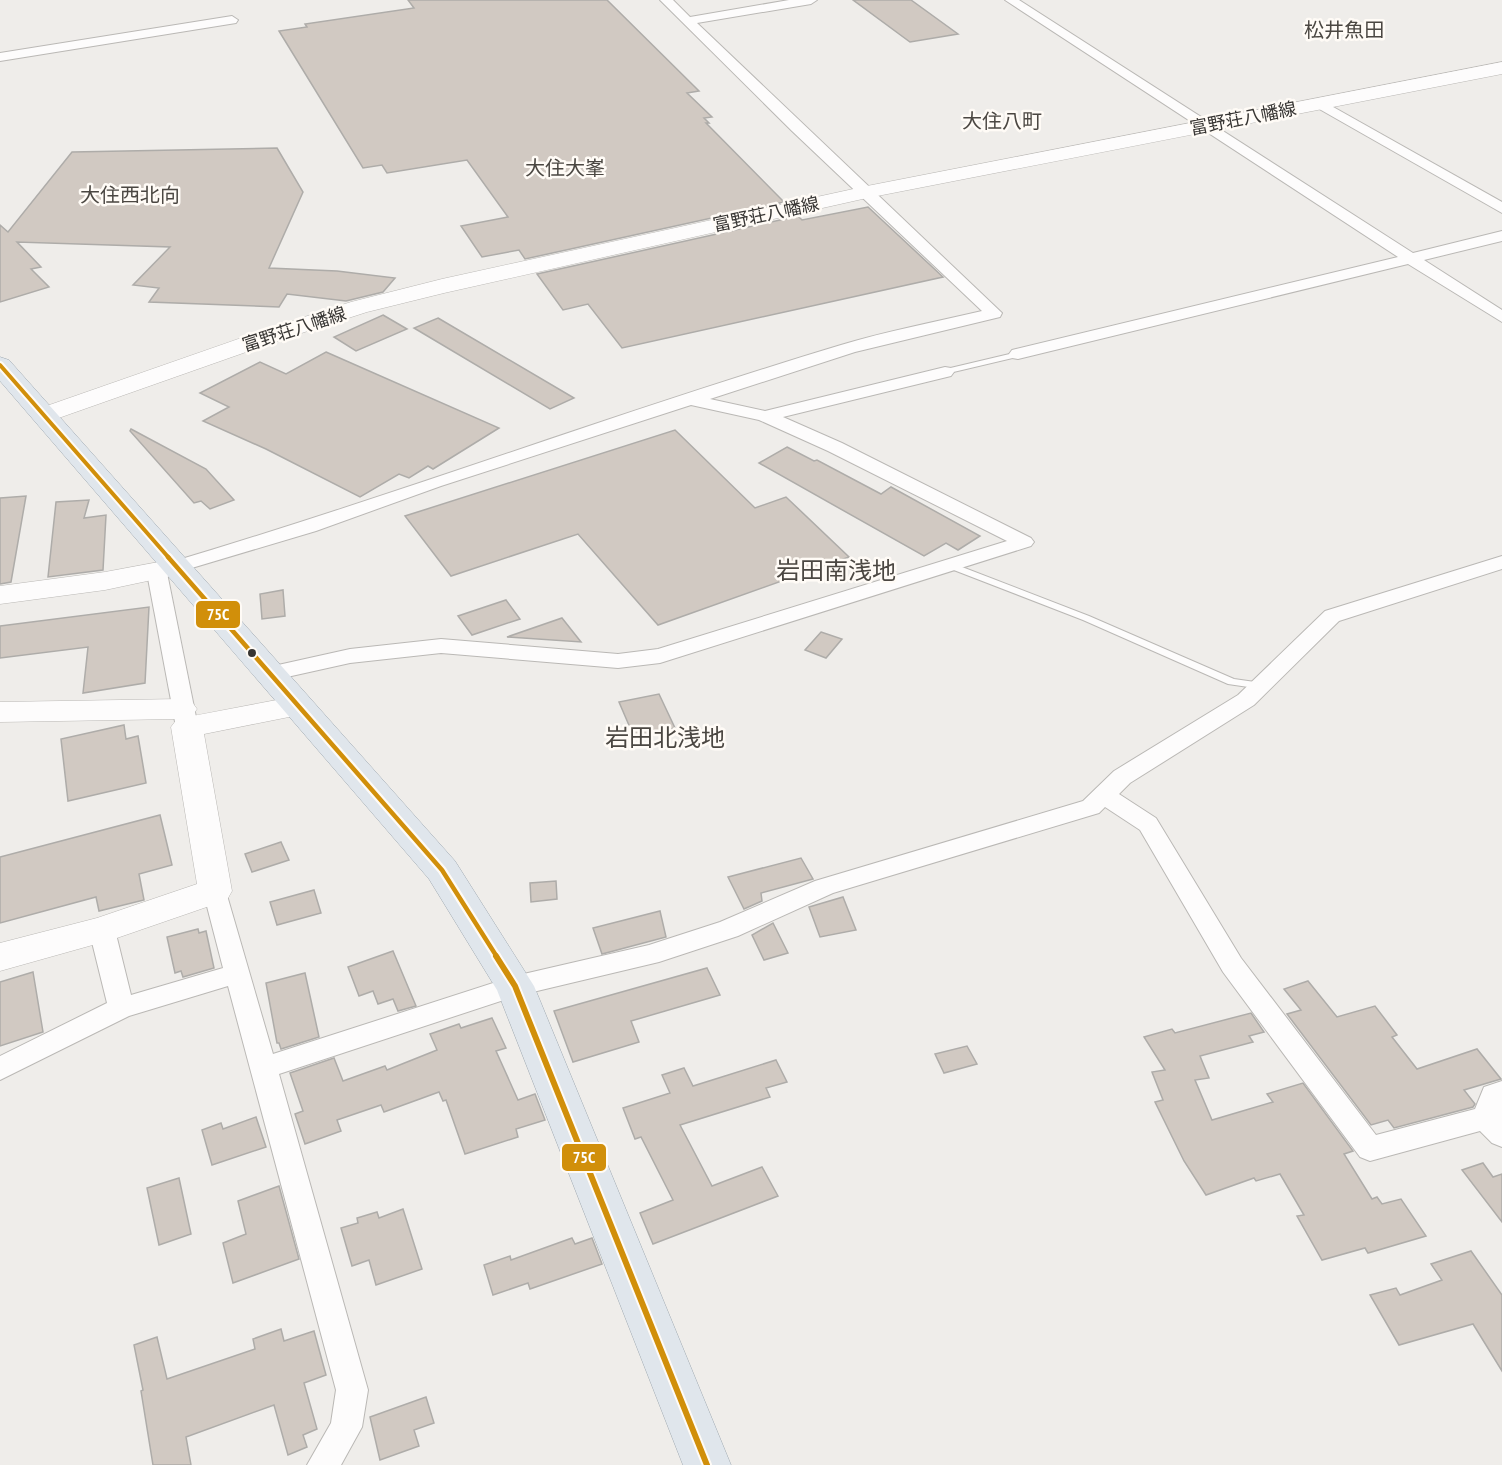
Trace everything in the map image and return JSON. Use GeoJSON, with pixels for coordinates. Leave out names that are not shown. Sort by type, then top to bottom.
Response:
{"type":"FeatureCollection","features":[{"type":"Feature","properties":{"kind":"main road","name":"富野荘八幡線"},"geometry":{"type":"LineString","coordinates":[[44,415],[359,307],[441,286],[867,192],[1502,68]]}},
{"type":"Feature","properties":{"kind":"main road"},"geometry":{"type":"LineString","coordinates":[[0,365],[44,415],[166,570],[269,674],[442,870],[515,986],[707,1465]]}},
{"type":"Feature","properties":{"kind":"main road"},"geometry":{"type":"LineString","coordinates":[[0,595],[166,570]]}},
{"type":"Feature","properties":{"kind":"main road"},"geometry":{"type":"LineString","coordinates":[[0,712],[184,718],[298,706]]}},
{"type":"Feature","properties":{"kind":"main road"},"geometry":{"type":"LineString","coordinates":[[0,957],[102,930],[215,891],[184,718]]}},
{"type":"Feature","properties":{"kind":"street"},"geometry":{"type":"LineString","coordinates":[[184,718],[166,570],[309,527],[446,478],[849,348],[994,313],[666,0]]}},
{"type":"Feature","properties":{"kind":"street"},"geometry":{"type":"LineString","coordinates":[[688,21],[811,0]]}},
{"type":"Feature","properties":{"kind":"street"},"geometry":{"type":"LineString","coordinates":[[1011,0],[1502,317]]}},
{"type":"Feature","properties":{"kind":"street"},"geometry":{"type":"LineString","coordinates":[[0,57],[232,20]]}},
{"type":"Feature","properties":{"kind":"street"},"geometry":{"type":"LineString","coordinates":[[1319,103],[1502,208]]}},
{"type":"Feature","properties":{"kind":"street"},"geometry":{"type":"LineString","coordinates":[[1018,354],[1502,236]]}},
{"type":"Feature","properties":{"kind":"street"},"geometry":{"type":"LineString","coordinates":[[765,416],[945,372]]}},
{"type":"Feature","properties":{"kind":"street"},"geometry":{"type":"LineString","coordinates":[[269,674],[350,656],[441,646],[618,661],[660,656],[1024,542],[835,447],[765,416],[690,399]]}},
{"type":"Feature","properties":{"kind":"street"},"geometry":{"type":"LineString","coordinates":[[263,1068],[515,986],[650,956],[729,929],[824,887],[1091,807],[1122,777],[1246,700],[1263,686],[1332,615],[1502,562]]}},
{"type":"Feature","properties":{"kind":"street"},"geometry":{"type":"LineString","coordinates":[[1103,795],[1148,824],[1232,965],[1370,1149],[1493,1127],[1494,1095],[1502,1092]]}},
{"type":"Feature","properties":{"kind":"street"},"geometry":{"type":"LineString","coordinates":[[215,891],[352,1390],[346,1426],[323,1465]]}},
{"type":"Feature","properties":{"kind":"street"},"geometry":{"type":"LineString","coordinates":[[102,930],[121,1008]]}},
{"type":"Feature","properties":{"kind":"street"},"geometry":{"type":"LineString","coordinates":[[0,1069],[40,1046],[121,1008],[236,974]]}},
{"type":"Feature","properties":{"kind":"lane"},"geometry":{"type":"LineString","coordinates":[[945,372],[1018,354]]}},
{"type":"Feature","properties":{"kind":"lane"},"geometry":{"type":"LineString","coordinates":[[949,565],[1086,618],[1232,682],[1263,686]]}},
{"type":"Feature","properties":{"kind":"building"},"geometry":{"type":"Polygon","coordinates":[[[408,0],[607,0],[699,91],[687,93],[712,117],[704,118],[709,123],[706,123],[784,202],[525,259],[519,250],[482,257],[461,226],[508,217],[467,160],[387,173],[382,165],[363,168],[279,31],[307,27],[305,24],[414,8],[408,0]]]}},
{"type":"Feature","properties":{"kind":"building"},"geometry":{"type":"Polygon","coordinates":[[[853,0],[911,0],[958,34],[910,42],[853,0]]]}},
{"type":"Feature","properties":{"kind":"building"},"geometry":{"type":"Polygon","coordinates":[[[277,148],[303,192],[269,268],[337,271],[395,278],[383,292],[346,301],[287,294],[279,307],[149,302],[159,288],[133,285],[170,247],[17,242],[41,267],[31,269],[49,287],[0,302],[0,225],[8,232],[72,152],[277,148]]]}},
{"type":"Feature","properties":{"kind":"building"},"geometry":{"type":"Polygon","coordinates":[[[868,207],[943,277],[622,348],[588,304],[563,310],[537,274],[798,216],[802,220],[868,207]]]}},
{"type":"Feature","properties":{"kind":"building"},"geometry":{"type":"Polygon","coordinates":[[[383,315],[407,329],[356,351],[334,337],[383,315]]]}},
{"type":"Feature","properties":{"kind":"building"},"geometry":{"type":"Polygon","coordinates":[[[438,318],[574,398],[550,409],[414,328],[438,318]]]}},
{"type":"Feature","properties":{"kind":"building"},"geometry":{"type":"Polygon","coordinates":[[[326,352],[499,428],[433,469],[428,466],[409,478],[399,474],[360,497],[266,449],[203,421],[229,407],[200,393],[260,362],[286,374],[326,352]]]}},
{"type":"Feature","properties":{"kind":"building"},"geometry":{"type":"Polygon","coordinates":[[[131,429],[206,469],[234,500],[210,509],[201,501],[194,503],[130,431],[131,429]]]}},
{"type":"Feature","properties":{"kind":"building"},"geometry":{"type":"Polygon","coordinates":[[[675,430],[755,508],[786,497],[849,557],[658,625],[578,534],[451,576],[405,516],[675,430]]]}},
{"type":"Feature","properties":{"kind":"building"},"geometry":{"type":"Polygon","coordinates":[[[787,447],[881,494],[891,487],[980,536],[958,550],[946,543],[924,556],[759,463],[787,447]]]}},
{"type":"Feature","properties":{"kind":"building"},"geometry":{"type":"Polygon","coordinates":[[[26,496],[11,582],[0,584],[0,498],[26,496]]]}},
{"type":"Feature","properties":{"kind":"building"},"geometry":{"type":"Polygon","coordinates":[[[89,500],[84,518],[106,515],[103,570],[48,577],[56,502],[89,500]]]}},
{"type":"Feature","properties":{"kind":"building"},"geometry":{"type":"Polygon","coordinates":[[[283,590],[285,616],[262,619],[260,594],[283,590]]]}},
{"type":"Feature","properties":{"kind":"building"},"geometry":{"type":"Polygon","coordinates":[[[506,600],[520,619],[472,635],[458,616],[506,600]]]}},
{"type":"Feature","properties":{"kind":"building"},"geometry":{"type":"Polygon","coordinates":[[[149,607],[145,683],[83,693],[88,647],[0,658],[0,626],[149,607]]]}},
{"type":"Feature","properties":{"kind":"building"},"geometry":{"type":"Polygon","coordinates":[[[562,618],[581,642],[507,637],[562,618]]]}},
{"type":"Feature","properties":{"kind":"building"},"geometry":{"type":"Polygon","coordinates":[[[821,632],[842,639],[826,658],[805,650],[821,632]]]}},
{"type":"Feature","properties":{"kind":"building"},"geometry":{"type":"Polygon","coordinates":[[[659,694],[675,728],[634,737],[619,702],[659,694]]]}},
{"type":"Feature","properties":{"kind":"building"},"geometry":{"type":"Polygon","coordinates":[[[124,725],[126,739],[138,736],[146,783],[68,801],[61,739],[124,725]]]}},
{"type":"Feature","properties":{"kind":"building"},"geometry":{"type":"Polygon","coordinates":[[[160,815],[172,865],[139,874],[144,900],[99,911],[96,897],[0,923],[0,857],[160,815]]]}},
{"type":"Feature","properties":{"kind":"building"},"geometry":{"type":"Polygon","coordinates":[[[281,842],[289,860],[252,872],[245,854],[281,842]]]}},
{"type":"Feature","properties":{"kind":"building"},"geometry":{"type":"Polygon","coordinates":[[[801,858],[813,879],[761,893],[762,901],[744,909],[728,877],[801,858]]]}},
{"type":"Feature","properties":{"kind":"building"},"geometry":{"type":"Polygon","coordinates":[[[556,881],[557,899],[531,902],[530,883],[556,881]]]}},
{"type":"Feature","properties":{"kind":"building"},"geometry":{"type":"Polygon","coordinates":[[[314,890],[321,913],[277,925],[270,902],[314,890]]]}},
{"type":"Feature","properties":{"kind":"building"},"geometry":{"type":"Polygon","coordinates":[[[843,897],[856,930],[820,937],[809,907],[843,897]]]}},
{"type":"Feature","properties":{"kind":"building"},"geometry":{"type":"Polygon","coordinates":[[[660,911],[666,937],[602,954],[593,928],[660,911]]]}},
{"type":"Feature","properties":{"kind":"building"},"geometry":{"type":"Polygon","coordinates":[[[773,923],[788,953],[764,960],[752,935],[773,923]]]}},
{"type":"Feature","properties":{"kind":"building"},"geometry":{"type":"Polygon","coordinates":[[[198,929],[199,933],[206,931],[214,968],[183,977],[181,971],[175,973],[167,937],[198,929]]]}},
{"type":"Feature","properties":{"kind":"building"},"geometry":{"type":"Polygon","coordinates":[[[393,951],[416,1006],[398,1011],[393,999],[378,1004],[373,991],[359,996],[348,967],[393,951]]]}},
{"type":"Feature","properties":{"kind":"building"},"geometry":{"type":"Polygon","coordinates":[[[707,968],[720,995],[631,1021],[639,1042],[573,1062],[554,1011],[707,968]]]}},
{"type":"Feature","properties":{"kind":"building"},"geometry":{"type":"Polygon","coordinates":[[[33,972],[43,1032],[0,1046],[0,982],[33,972]]]}},
{"type":"Feature","properties":{"kind":"building"},"geometry":{"type":"Polygon","coordinates":[[[305,973],[319,1037],[281,1049],[277,1043],[266,983],[305,973]]]}},
{"type":"Feature","properties":{"kind":"building"},"geometry":{"type":"Polygon","coordinates":[[[1308,981],[1337,1017],[1375,1006],[1397,1035],[1392,1037],[1417,1069],[1477,1049],[1501,1079],[1464,1090],[1475,1104],[1473,1107],[1394,1128],[1388,1120],[1371,1125],[1287,1014],[1301,1010],[1284,989],[1308,981]]]}},
{"type":"Feature","properties":{"kind":"building"},"geometry":{"type":"Polygon","coordinates":[[[1251,1013],[1264,1032],[1249,1036],[1253,1042],[1200,1056],[1209,1078],[1195,1080],[1212,1120],[1273,1102],[1267,1094],[1303,1083],[1353,1151],[1344,1154],[1372,1199],[1377,1197],[1382,1204],[1401,1199],[1426,1236],[1368,1253],[1365,1248],[1322,1260],[1297,1216],[1304,1215],[1280,1174],[1256,1181],[1254,1178],[1206,1195],[1184,1161],[1155,1102],[1163,1100],[1152,1072],[1165,1070],[1144,1037],[1172,1029],[1175,1033],[1251,1013]]]}},
{"type":"Feature","properties":{"kind":"building"},"geometry":{"type":"Polygon","coordinates":[[[492,1018],[506,1048],[496,1051],[518,1100],[535,1094],[545,1120],[516,1129],[518,1137],[465,1154],[446,1100],[443,1101],[439,1092],[384,1112],[381,1105],[337,1120],[341,1131],[305,1144],[295,1114],[303,1111],[290,1073],[334,1058],[343,1081],[385,1066],[387,1070],[437,1050],[430,1034],[459,1024],[461,1028],[492,1018]]]}},
{"type":"Feature","properties":{"kind":"building"},"geometry":{"type":"Polygon","coordinates":[[[967,1046],[977,1064],[944,1073],[935,1054],[967,1046]]]}},
{"type":"Feature","properties":{"kind":"building"},"geometry":{"type":"Polygon","coordinates":[[[776,1060],[787,1082],[766,1088],[770,1097],[680,1125],[712,1186],[762,1167],[778,1196],[653,1244],[640,1213],[673,1200],[641,1137],[635,1139],[623,1108],[670,1093],[662,1075],[684,1068],[693,1086],[776,1060]]]}},
{"type":"Feature","properties":{"kind":"building"},"geometry":{"type":"Polygon","coordinates":[[[256,1117],[266,1147],[212,1165],[202,1130],[221,1123],[223,1129],[256,1117]]]}},
{"type":"Feature","properties":{"kind":"building"},"geometry":{"type":"Polygon","coordinates":[[[1483,1163],[1493,1177],[1502,1174],[1502,1222],[1462,1170],[1483,1163]]]}},
{"type":"Feature","properties":{"kind":"building"},"geometry":{"type":"Polygon","coordinates":[[[179,1178],[191,1234],[159,1245],[147,1188],[179,1178]]]}},
{"type":"Feature","properties":{"kind":"building"},"geometry":{"type":"Polygon","coordinates":[[[279,1186],[299,1259],[233,1283],[223,1243],[246,1234],[238,1201],[279,1186]]]}},
{"type":"Feature","properties":{"kind":"building"},"geometry":{"type":"Polygon","coordinates":[[[403,1209],[422,1269],[376,1285],[369,1260],[352,1266],[341,1228],[358,1223],[357,1218],[377,1212],[379,1218],[403,1209]]]}},
{"type":"Feature","properties":{"kind":"building"},"geometry":{"type":"Polygon","coordinates":[[[572,1238],[575,1244],[592,1238],[602,1264],[530,1289],[528,1283],[493,1295],[484,1265],[510,1256],[511,1260],[572,1238]]]}},
{"type":"Feature","properties":{"kind":"building"},"geometry":{"type":"Polygon","coordinates":[[[1471,1251],[1502,1295],[1502,1371],[1473,1324],[1399,1345],[1370,1295],[1396,1288],[1400,1295],[1442,1280],[1431,1264],[1471,1251]]]}},
{"type":"Feature","properties":{"kind":"building"},"geometry":{"type":"Polygon","coordinates":[[[281,1329],[284,1341],[314,1331],[326,1375],[304,1383],[317,1429],[303,1435],[307,1447],[288,1455],[274,1405],[186,1437],[191,1465],[153,1465],[141,1391],[143,1390],[134,1345],[157,1337],[167,1379],[255,1349],[253,1339],[281,1329]]]}},
{"type":"Feature","properties":{"kind":"building"},"geometry":{"type":"Polygon","coordinates":[[[426,1397],[434,1423],[414,1430],[419,1446],[380,1460],[370,1417],[426,1397]]]}},
{"type":"Feature","properties":{"kind":"transit line","name":"75C"},"geometry":{"type":"LineString","coordinates":[[0,365],[442,870],[515,986],[707,1465]]}},
{"type":"Feature","properties":{"kind":"district","name":"松井魚田"},"geometry":{"type":"Point","coordinates":[1344,30]}},
{"type":"Feature","properties":{"kind":"district","name":"大住八町"},"geometry":{"type":"Point","coordinates":[1002,121]}},
{"type":"Feature","properties":{"kind":"district","name":"大住大峯"},"geometry":{"type":"Point","coordinates":[565,168]}},
{"type":"Feature","properties":{"kind":"district","name":"大住西北向"},"geometry":{"type":"Point","coordinates":[130,195]}},
{"type":"Feature","properties":{"kind":"district","name":"岩田南浅地"},"geometry":{"type":"Point","coordinates":[836,570]}},
{"type":"Feature","properties":{"kind":"district","name":"岩田北浅地"},"geometry":{"type":"Point","coordinates":[665,737]}}]}
